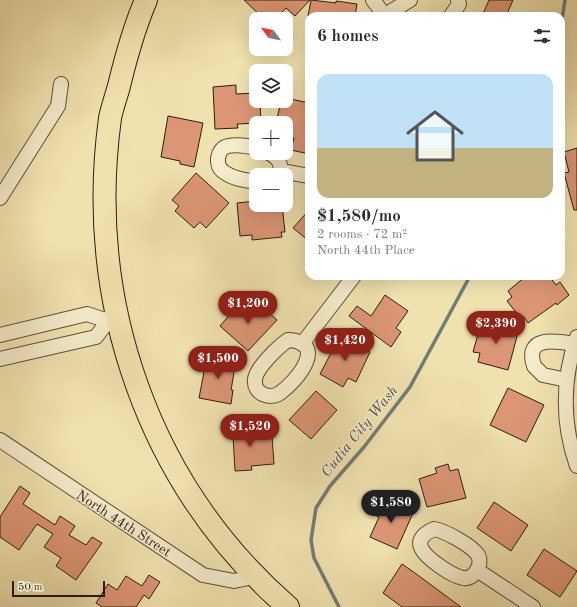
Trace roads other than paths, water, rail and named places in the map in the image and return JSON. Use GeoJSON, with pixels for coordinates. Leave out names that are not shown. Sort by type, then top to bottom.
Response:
{"type":"FeatureCollection","features":[{"type":"Feature","properties":{"kind":"main road"},"geometry":{"type":"LineString","coordinates":[[146,0],[138,19],[110,117],[105,190],[105,240],[114,319],[135,381],[168,455],[211,523],[257,576],[288,607]]}},
{"type":"Feature","properties":{"kind":"street"},"geometry":{"type":"LineString","coordinates":[[373,0],[382,12]]}},
{"type":"Feature","properties":{"kind":"street"},"geometry":{"type":"LineString","coordinates":[[391,12],[410,0]]}},
{"type":"Feature","properties":{"kind":"street"},"geometry":{"type":"LineString","coordinates":[[454,12],[459,4],[458,0]]}},
{"type":"Feature","properties":{"kind":"street"},"geometry":{"type":"LineString","coordinates":[[0,198],[58,106],[61,84]]}},
{"type":"Feature","properties":{"kind":"street"},"geometry":{"type":"LineString","coordinates":[[249,147],[236,145],[226,146],[219,153],[217,162],[222,172],[230,176],[249,180]]}},
{"type":"Feature","properties":{"kind":"street"},"geometry":{"type":"LineString","coordinates":[[293,174],[305,176]]}},
{"type":"Feature","properties":{"kind":"street"},"geometry":{"type":"LineString","coordinates":[[302,344],[351,280]]}},
{"type":"Feature","properties":{"kind":"street"},"geometry":{"type":"LineString","coordinates":[[0,335],[87,314],[114,319]]}},
{"type":"Feature","properties":{"kind":"street"},"geometry":{"type":"LineString","coordinates":[[0,359],[96,337],[114,319]]}},
{"type":"Feature","properties":{"kind":"street"},"geometry":{"type":"LineString","coordinates":[[567,380],[543,375],[534,366],[532,356],[539,343],[550,340],[576,340],[573,363],[567,380],[564,400],[566,426],[577,466]]}},
{"type":"Feature","properties":{"kind":"street","name":"North 44th Street"},"geometry":{"type":"LineString","coordinates":[[0,440],[203,575],[234,581],[257,576]]}},
{"type":"Feature","properties":{"kind":"street"},"geometry":{"type":"LineString","coordinates":[[477,570],[533,607]]}},
{"type":"Feature","properties":{"kind":"waterway","name":"Cudia City Wash"},"geometry":{"type":"LineString","coordinates":[[563,12],[565,0]]}},
{"type":"Feature","properties":{"kind":"waterway","name":"Cudia City Wash"},"geometry":{"type":"LineString","coordinates":[[339,607],[314,558],[311,540],[316,508],[330,486],[364,447],[410,387],[468,280]]}}]}
